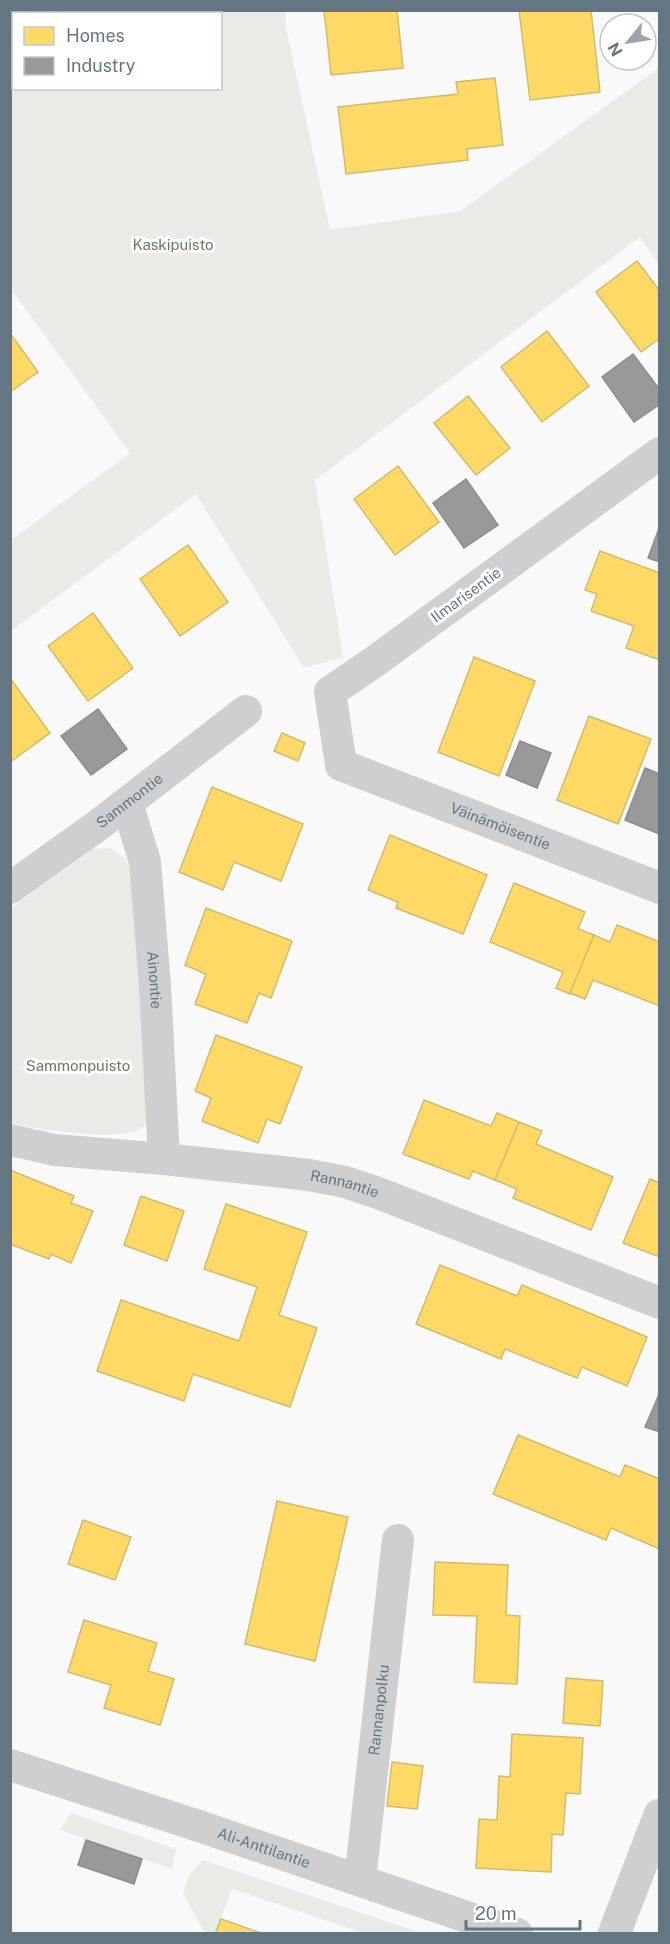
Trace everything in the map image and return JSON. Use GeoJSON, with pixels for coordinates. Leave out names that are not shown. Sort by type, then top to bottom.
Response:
{"type":"FeatureCollection","features":[{"type":"Feature","properties":{"kind":"street","name":"Ilmarisentie"},"geometry":{"type":"LineString","coordinates":[[341,765],[330,692],[660,453]]}},
{"type":"Feature","properties":{"kind":"street","name":"Sammontie"},"geometry":{"type":"LineString","coordinates":[[10,888],[246,711]]}},
{"type":"Feature","properties":{"kind":"street","name":"Väinämöisentie"},"geometry":{"type":"LineString","coordinates":[[341,765],[660,888]]}},
{"type":"Feature","properties":{"kind":"street","name":"Ainontie"},"geometry":{"type":"LineString","coordinates":[[126,803],[145,861],[155,986],[164,1159]]}},
{"type":"Feature","properties":{"kind":"street","name":"Rannantie"},"geometry":{"type":"LineString","coordinates":[[10,1140],[55,1150],[164,1159],[309,1175],[345,1182],[660,1303]]}},
{"type":"Feature","properties":{"kind":"street","name":"Rannanpolku"},"geometry":{"type":"LineString","coordinates":[[360,1880],[398,1540]]}},
{"type":"Feature","properties":{"kind":"street","name":"Ali-Anttilantie"},"geometry":{"type":"LineString","coordinates":[[10,1765],[517,1934]]}},
{"type":"Feature","properties":{"kind":"street"},"geometry":{"type":"LineString","coordinates":[[614,1934],[660,1815]]}},
{"type":"Feature","properties":{"kind":"green space","name":"Kaskipuisto"},"geometry":{"type":"Polygon","coordinates":[[[129,10],[285,11],[286,28],[330,230],[460,211],[653,72],[658,72],[659,68],[659,265],[640,237],[315,480],[343,657],[304,668],[196,494],[11,631],[11,540],[130,453],[11,289],[11,11],[21,12],[12,12],[12,90],[222,90],[222,12],[126,12],[129,10]]]}},
{"type":"Feature","properties":{"kind":"green space"},"geometry":{"type":"Polygon","coordinates":[[[658,11],[659,11],[659,68],[658,11]]]}},
{"type":"Feature","properties":{"kind":"green space","name":"Sammonpuisto"},"geometry":{"type":"Polygon","coordinates":[[[110,848],[124,857],[130,868],[149,1113],[147,1122],[135,1131],[101,1135],[39,1129],[11,1123],[11,908],[93,849],[110,848]]]}},
{"type":"Feature","properties":{"kind":"green space"},"geometry":{"type":"Polygon","coordinates":[[[71,1813],[176,1849],[172,1869],[60,1830],[71,1813]]]}},
{"type":"Feature","properties":{"kind":"green space"},"geometry":{"type":"Polygon","coordinates":[[[203,1860],[421,1933],[363,1933],[232,1889],[215,1933],[205,1933],[183,1894],[189,1875],[203,1860]]]}},
{"type":"Feature","properties":{"kind":"building: Homes"},"geometry":{"type":"Polygon","coordinates":[[[32,10],[66,10],[64,12],[32,12],[32,10]]]}},
{"type":"Feature","properties":{"kind":"building: Homes"},"geometry":{"type":"Polygon","coordinates":[[[324,10],[397,10],[403,68],[331,75],[324,10]]]}},
{"type":"Feature","properties":{"kind":"building: Homes"},"geometry":{"type":"Polygon","coordinates":[[[519,10],[591,10],[600,92],[530,100],[519,10]]]}},
{"type":"Feature","properties":{"kind":"building: Homes"},"geometry":{"type":"Polygon","coordinates":[[[495,78],[503,145],[467,149],[468,160],[346,174],[338,107],[458,94],[456,82],[495,78]]]}},
{"type":"Feature","properties":{"kind":"building: Homes"},"geometry":{"type":"Polygon","coordinates":[[[637,261],[660,291],[660,338],[641,352],[596,292],[637,261]]]}},
{"type":"Feature","properties":{"kind":"building: Homes"},"geometry":{"type":"Polygon","coordinates":[[[547,331],[589,386],[542,422],[501,367],[547,331]]]}},
{"type":"Feature","properties":{"kind":"building: Homes"},"geometry":{"type":"Polygon","coordinates":[[[10,333],[38,372],[10,392],[10,333]]]}},
{"type":"Feature","properties":{"kind":"building: Homes"},"geometry":{"type":"Polygon","coordinates":[[[468,396],[510,448],[476,475],[434,423],[468,396]]]}},
{"type":"Feature","properties":{"kind":"building: Homes"},"geometry":{"type":"Polygon","coordinates":[[[398,466],[439,522],[395,555],[354,499],[398,466]]]}},
{"type":"Feature","properties":{"kind":"building: Homes"},"geometry":{"type":"Polygon","coordinates":[[[188,545],[228,602],[180,636],[140,579],[188,545]]]}},
{"type":"Feature","properties":{"kind":"building: Homes"},"geometry":{"type":"Polygon","coordinates":[[[600,551],[660,573],[660,660],[626,648],[634,626],[591,611],[597,594],[585,590],[600,551]]]}},
{"type":"Feature","properties":{"kind":"building: Homes"},"geometry":{"type":"Polygon","coordinates":[[[93,613],[133,668],[88,701],[48,646],[93,613]]]}},
{"type":"Feature","properties":{"kind":"building: Homes"},"geometry":{"type":"Polygon","coordinates":[[[474,657],[535,681],[499,776],[438,752],[474,657]]]}},
{"type":"Feature","properties":{"kind":"building: Homes"},"geometry":{"type":"Polygon","coordinates":[[[10,678],[50,733],[10,762],[10,678]]]}},
{"type":"Feature","properties":{"kind":"building: Homes"},"geometry":{"type":"Polygon","coordinates":[[[589,716],[651,739],[618,824],[557,800],[589,716]]]}},
{"type":"Feature","properties":{"kind":"building: Homes"},"geometry":{"type":"Polygon","coordinates":[[[282,733],[305,743],[298,761],[274,751],[282,733]]]}},
{"type":"Feature","properties":{"kind":"building: Homes"},"geometry":{"type":"Polygon","coordinates":[[[212,787],[303,824],[281,881],[234,862],[223,890],[179,872],[212,787]]]}},
{"type":"Feature","properties":{"kind":"building: Homes"},"geometry":{"type":"Polygon","coordinates":[[[390,835],[487,875],[463,934],[396,908],[398,902],[368,890],[390,835]]]}},
{"type":"Feature","properties":{"kind":"building: Homes"},"geometry":{"type":"Polygon","coordinates":[[[514,883],[585,912],[578,929],[594,935],[570,994],[556,988],[563,972],[490,942],[514,883]]]}},
{"type":"Feature","properties":{"kind":"building: Homes"},"geometry":{"type":"Polygon","coordinates":[[[206,908],[292,941],[271,998],[259,993],[247,1023],[195,1004],[206,974],[185,965],[206,908]]]}},
{"type":"Feature","properties":{"kind":"building: Homes"},"geometry":{"type":"Polygon","coordinates":[[[617,925],[660,942],[660,1006],[593,980],[585,999],[570,993],[594,935],[610,942],[617,925]]]}},
{"type":"Feature","properties":{"kind":"building: Homes"},"geometry":{"type":"Polygon","coordinates":[[[216,1035],[302,1067],[280,1124],[267,1119],[258,1143],[202,1121],[211,1098],[195,1091],[216,1035]]]}},
{"type":"Feature","properties":{"kind":"building: Homes"},"geometry":{"type":"Polygon","coordinates":[[[424,1100],[491,1126],[497,1113],[519,1122],[495,1180],[473,1171],[469,1179],[403,1154],[424,1100]]]}},
{"type":"Feature","properties":{"kind":"building: Homes"},"geometry":{"type":"Polygon","coordinates":[[[519,1122],[542,1131],[536,1144],[613,1177],[591,1230],[513,1198],[517,1189],[495,1180],[519,1122]]]}},
{"type":"Feature","properties":{"kind":"building: Homes"},"geometry":{"type":"Polygon","coordinates":[[[10,1170],[74,1196],[71,1203],[93,1211],[71,1263],[51,1254],[49,1259],[10,1244],[10,1170]]]}},
{"type":"Feature","properties":{"kind":"building: Homes"},"geometry":{"type":"Polygon","coordinates":[[[650,1179],[660,1183],[660,1257],[623,1243],[650,1179]]]}},
{"type":"Feature","properties":{"kind":"building: Homes"},"geometry":{"type":"Polygon","coordinates":[[[141,1196],[184,1211],[167,1261],[124,1245],[141,1196]]]}},
{"type":"Feature","properties":{"kind":"building: Homes"},"geometry":{"type":"Polygon","coordinates":[[[226,1204],[307,1232],[279,1315],[317,1328],[290,1407],[193,1374],[184,1401],[97,1371],[121,1300],[239,1341],[257,1287],[204,1269],[226,1204]]]}},
{"type":"Feature","properties":{"kind":"building: Homes"},"geometry":{"type":"Polygon","coordinates":[[[440,1265],[517,1296],[522,1285],[647,1337],[627,1386],[582,1367],[577,1378],[505,1349],[501,1359],[416,1324],[440,1265]]]}},
{"type":"Feature","properties":{"kind":"building: Homes"},"geometry":{"type":"Polygon","coordinates":[[[518,1435],[620,1477],[625,1465],[660,1479],[660,1549],[611,1528],[606,1540],[493,1494],[518,1435]]]}},
{"type":"Feature","properties":{"kind":"building: Homes"},"geometry":{"type":"Polygon","coordinates":[[[277,1501],[348,1517],[315,1661],[245,1644],[277,1501]]]}},
{"type":"Feature","properties":{"kind":"building: Homes"},"geometry":{"type":"Polygon","coordinates":[[[83,1520],[131,1537],[115,1580],[68,1564],[83,1520]]]}},
{"type":"Feature","properties":{"kind":"building: Homes"},"geometry":{"type":"Polygon","coordinates":[[[435,1562],[508,1565],[506,1615],[520,1616],[517,1684],[474,1682],[477,1616],[433,1615],[435,1562]]]}},
{"type":"Feature","properties":{"kind":"building: Homes"},"geometry":{"type":"Polygon","coordinates":[[[84,1620],[157,1643],[148,1671],[174,1679],[160,1725],[104,1708],[111,1685],[68,1672],[84,1620]]]}},
{"type":"Feature","properties":{"kind":"building: Homes"},"geometry":{"type":"Polygon","coordinates":[[[566,1678],[603,1681],[600,1726],[563,1723],[566,1678]]]}},
{"type":"Feature","properties":{"kind":"building: Homes"},"geometry":{"type":"Polygon","coordinates":[[[512,1734],[583,1738],[580,1794],[566,1793],[563,1835],[552,1834],[551,1872],[476,1868],[479,1819],[497,1820],[499,1776],[510,1777],[512,1734]]]}},
{"type":"Feature","properties":{"kind":"building: Homes"},"geometry":{"type":"Polygon","coordinates":[[[392,1762],[423,1766],[417,1809],[387,1806],[392,1762]]]}},
{"type":"Feature","properties":{"kind":"building: Homes"},"geometry":{"type":"Polygon","coordinates":[[[221,1919],[264,1934],[215,1934],[221,1919]]]}},
{"type":"Feature","properties":{"kind":"building: Industry"},"geometry":{"type":"Polygon","coordinates":[[[633,354],[660,390],[660,404],[634,422],[602,377],[633,354]]]}},
{"type":"Feature","properties":{"kind":"building: Industry"},"geometry":{"type":"Polygon","coordinates":[[[466,479],[498,525],[464,548],[433,503],[466,479]]]}},
{"type":"Feature","properties":{"kind":"building: Industry"},"geometry":{"type":"Polygon","coordinates":[[[660,529],[660,562],[648,558],[660,529]]]}},
{"type":"Feature","properties":{"kind":"building: Industry"},"geometry":{"type":"Polygon","coordinates":[[[98,709],[127,749],[91,775],[61,736],[98,709]]]}},
{"type":"Feature","properties":{"kind":"building: Industry"},"geometry":{"type":"Polygon","coordinates":[[[520,741],[551,753],[537,788],[506,775],[520,741]]]}},
{"type":"Feature","properties":{"kind":"building: Industry"},"geometry":{"type":"Polygon","coordinates":[[[645,768],[660,774],[659,834],[625,820],[645,768]]]}},
{"type":"Feature","properties":{"kind":"building: Industry"},"geometry":{"type":"Polygon","coordinates":[[[660,1392],[660,1432],[645,1427],[660,1392]]]}},
{"type":"Feature","properties":{"kind":"building: Industry"},"geometry":{"type":"Polygon","coordinates":[[[86,1840],[142,1859],[134,1884],[78,1865],[86,1840]]]}}]}
